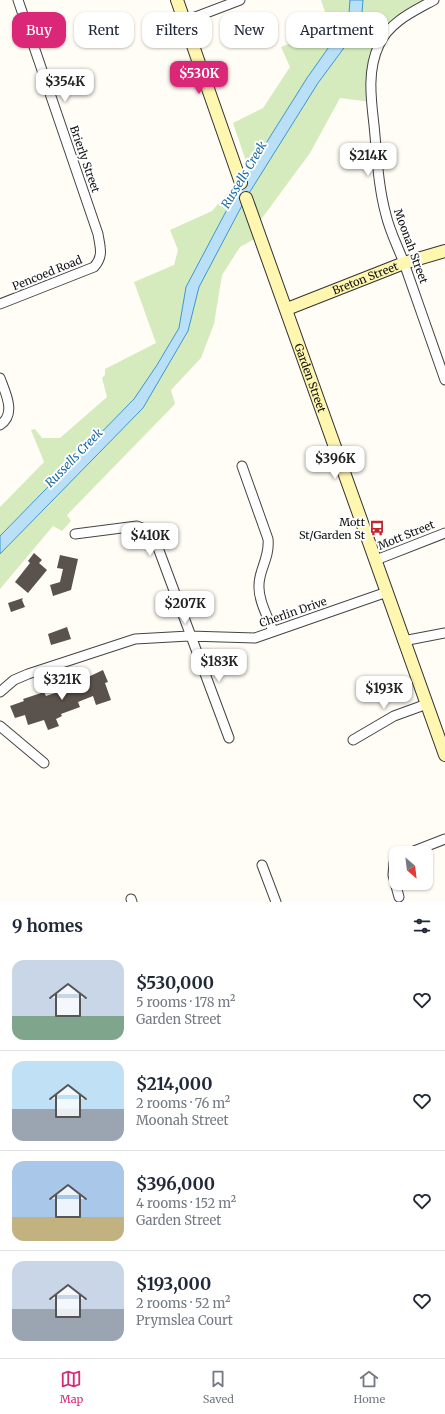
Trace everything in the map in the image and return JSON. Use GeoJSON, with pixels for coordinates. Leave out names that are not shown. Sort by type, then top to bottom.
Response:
{"type":"FeatureCollection","features":[{"type":"Feature","properties":{"kind":"street","name":"Brierly Street"},"geometry":{"type":"LineString","coordinates":[[18,0],[91,213]]}},
{"type":"Feature","properties":{"kind":"street","name":"Garden Street"},"geometry":{"type":"LineString","coordinates":[[177,0],[182,12]]}},
{"type":"Feature","properties":{"kind":"street"},"geometry":{"type":"LineString","coordinates":[[209,12],[240,0]]}},
{"type":"Feature","properties":{"kind":"street","name":"Moonah Street"},"geometry":{"type":"LineString","coordinates":[[434,0],[399,20],[387,31],[379,44],[371,75],[371,97],[378,172],[386,216],[404,262],[445,380]]}},
{"type":"Feature","properties":{"kind":"street","name":"Garden Street"},"geometry":{"type":"LineString","coordinates":[[194,48],[445,755]]}},
{"type":"Feature","properties":{"kind":"street","name":"Pencoed Road"},"geometry":{"type":"LineString","coordinates":[[0,304],[94,266],[99,261],[102,254],[98,234],[91,213]]}},
{"type":"Feature","properties":{"kind":"street","name":"Breton Street"},"geometry":{"type":"LineString","coordinates":[[287,309],[404,262],[445,251]]}},
{"type":"Feature","properties":{"kind":"street"},"geometry":{"type":"LineString","coordinates":[[0,378],[9,402],[9,410],[4,422],[0,425]]}},
{"type":"Feature","properties":{"kind":"street"},"geometry":{"type":"LineString","coordinates":[[242,466],[268,539],[269,550],[259,584],[259,592],[273,631]]}},
{"type":"Feature","properties":{"kind":"street"},"geometry":{"type":"LineString","coordinates":[[75,534],[137,526],[147,530],[154,537],[189,636],[229,738]]}},
{"type":"Feature","properties":{"kind":"street","name":"Mott Street"},"geometry":{"type":"LineString","coordinates":[[376,560],[445,533]]}},
{"type":"Feature","properties":{"kind":"street","name":"Cherlin Drive"},"geometry":{"type":"LineString","coordinates":[[0,692],[14,680],[134,639],[189,636],[255,638],[387,592]]}},
{"type":"Feature","properties":{"kind":"street"},"geometry":{"type":"LineString","coordinates":[[404,641],[445,633]]}},
{"type":"Feature","properties":{"kind":"street"},"geometry":{"type":"LineString","coordinates":[[354,740],[394,716],[427,704]]}},
{"type":"Feature","properties":{"kind":"street"},"geometry":{"type":"LineString","coordinates":[[0,726],[44,763]]}},
{"type":"Feature","properties":{"kind":"street"},"geometry":{"type":"LineString","coordinates":[[428,846],[445,840]]}},
{"type":"Feature","properties":{"kind":"street"},"geometry":{"type":"LineString","coordinates":[[262,864],[276,902]]}},
{"type":"Feature","properties":{"kind":"street"},"geometry":{"type":"LineString","coordinates":[[397,890],[399,897]]}},
{"type":"Feature","properties":{"kind":"green space"},"geometry":{"type":"Polygon","coordinates":[[[321,0],[434,0],[418,9],[388,36],[388,12],[325,12],[321,0]]]}},
{"type":"Feature","properties":{"kind":"green space"},"geometry":{"type":"Polygon","coordinates":[[[286,45],[286,48],[378,48],[371,102],[340,98],[310,153],[257,225],[260,236],[240,247],[222,275],[214,324],[201,358],[171,390],[175,404],[67,515],[71,521],[62,531],[53,526],[0,589],[0,507],[44,462],[31,430],[35,429],[42,438],[60,438],[107,397],[102,378],[105,375],[105,369],[156,343],[134,282],[174,265],[178,250],[170,230],[212,211],[240,179],[250,173],[233,123],[263,108],[290,67],[281,47],[286,45]]]}},
{"type":"Feature","properties":{"kind":"water"},"geometry":{"type":"Polygon","coordinates":[[[350,0],[363,0],[362,12],[349,12],[350,0]]]}},
{"type":"Feature","properties":{"kind":"water"},"geometry":{"type":"Polygon","coordinates":[[[328,48],[344,48],[318,83],[246,198],[199,287],[188,331],[143,408],[0,554],[0,536],[134,399],[157,365],[179,328],[186,287],[241,183],[307,78],[328,48]]]}},
{"type":"Feature","properties":{"kind":"building"},"geometry":{"type":"Polygon","coordinates":[[[34,553],[42,560],[39,563],[47,570],[28,593],[15,582],[30,563],[28,561],[34,553]]]}},
{"type":"Feature","properties":{"kind":"building"},"geometry":{"type":"Polygon","coordinates":[[[60,555],[78,559],[71,590],[53,596],[50,585],[60,582],[63,569],[57,568],[60,555]]]}},
{"type":"Feature","properties":{"kind":"building"},"geometry":{"type":"Polygon","coordinates":[[[23,598],[22,600],[25,607],[11,612],[8,603],[23,598]]]}},
{"type":"Feature","properties":{"kind":"building"},"geometry":{"type":"Polygon","coordinates":[[[67,627],[71,639],[51,645],[48,634],[67,627]]]}},
{"type":"Feature","properties":{"kind":"building"},"geometry":{"type":"Polygon","coordinates":[[[103,670],[108,682],[105,683],[111,700],[96,705],[93,696],[78,702],[80,707],[61,714],[62,716],[56,719],[59,726],[48,730],[44,720],[28,725],[25,715],[15,718],[10,706],[24,701],[23,699],[44,692],[46,696],[67,689],[87,681],[86,678],[103,670]]]}},
{"type":"Feature","properties":{"kind":"place","name":"Mott St/Garden St"},"geometry":{"type":"Point","coordinates":[377,528]}},
{"type":"Feature","properties":{"kind":"water label","name":"Russells Creek"},"geometry":{"type":"Point","coordinates":[244,175]}},
{"type":"Feature","properties":{"kind":"water label","name":"Russells Creek"},"geometry":{"type":"Point","coordinates":[74,458]}}]}
